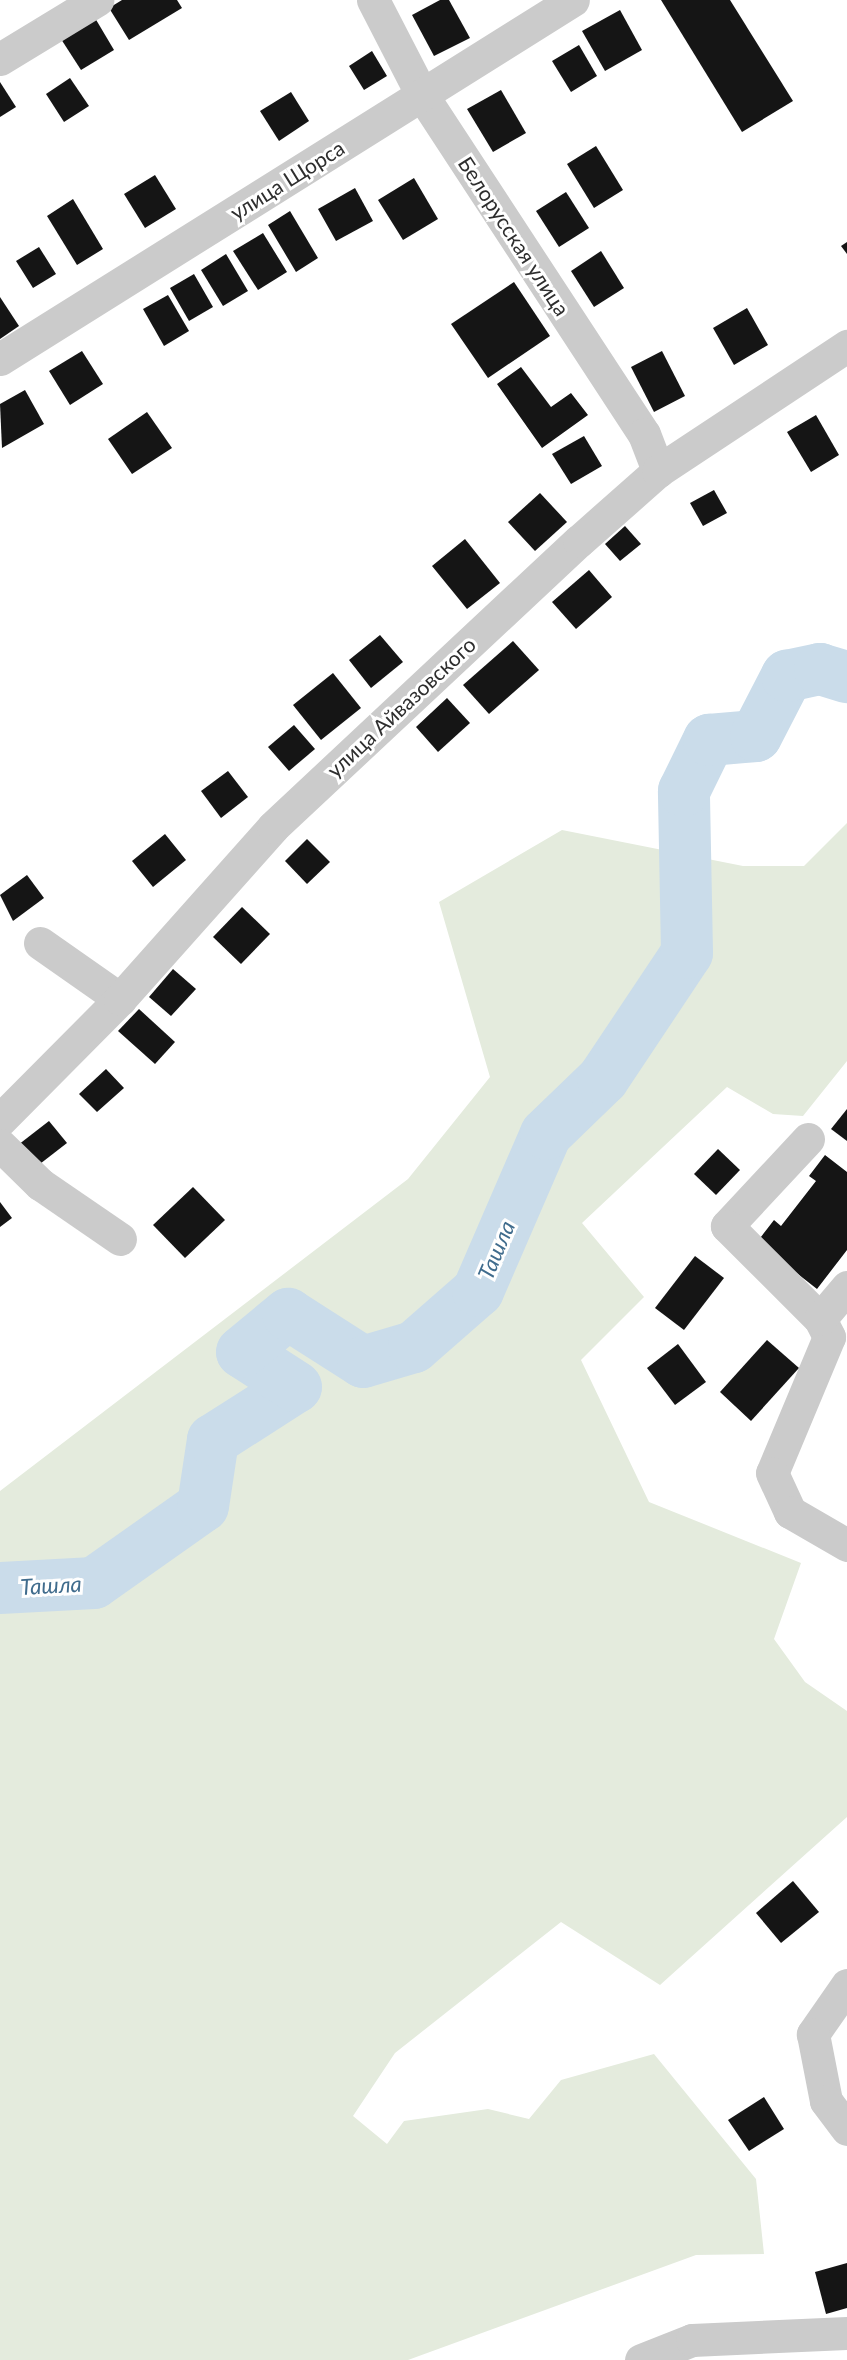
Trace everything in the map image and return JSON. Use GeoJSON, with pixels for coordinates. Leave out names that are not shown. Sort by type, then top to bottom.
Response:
{"type":"FeatureCollection","features":[{"type":"Feature","properties":{"kind":"street"},"geometry":{"type":"LineString","coordinates":[[0,59],[97,0]]}},
{"type":"Feature","properties":{"kind":"street","name":"Белорусская улица"},"geometry":{"type":"LineString","coordinates":[[373,0],[422,95],[644,434],[658,471]]}},
{"type":"Feature","properties":{"kind":"street","name":"улица Щорса"},"geometry":{"type":"LineString","coordinates":[[0,359],[573,0]]}},
{"type":"Feature","properties":{"kind":"street","name":"улица Айвазовского"},"geometry":{"type":"LineString","coordinates":[[0,1120],[120,999],[273,827],[658,471],[847,346]]}},
{"type":"Feature","properties":{"kind":"street"},"geometry":{"type":"LineString","coordinates":[[40,943],[120,999]]}},
{"type":"Feature","properties":{"kind":"street"},"geometry":{"type":"LineString","coordinates":[[808,1139],[726,1227],[820,1319],[829,1337],[772,1473],[790,1512],[847,1546]]}},
{"type":"Feature","properties":{"kind":"street"},"geometry":{"type":"LineString","coordinates":[[0,1145],[40,1184],[120,1239]]}},
{"type":"Feature","properties":{"kind":"street"},"geometry":{"type":"LineString","coordinates":[[820,1319],[847,1287]]}},
{"type":"Feature","properties":{"kind":"street"},"geometry":{"type":"LineString","coordinates":[[847,1985],[813,2034],[826,2101],[847,2129]]}},
{"type":"Feature","properties":{"kind":"street"},"geometry":{"type":"LineString","coordinates":[[641,2360],[692,2340],[847,2333]]}},
{"type":"Feature","properties":{"kind":"shaded area"},"geometry":{"type":"Polygon","coordinates":[[[847,823],[847,1061],[803,1116],[773,1114],[727,1087],[582,1223],[644,1297],[581,1360],[649,1502],[801,1563],[774,1639],[805,1682],[847,1711],[847,1817],[660,1985],[561,1922],[395,2053],[353,2116],[387,2144],[404,2121],[488,2109],[529,2119],[561,2080],[654,2054],[756,2179],[764,2254],[696,2255],[408,2360],[0,2360],[0,1491],[408,1179],[490,1077],[439,902],[562,830],[743,866],[804,866],[847,823]]]}},
{"type":"Feature","properties":{"kind":"building"},"geometry":{"type":"Polygon","coordinates":[[[122,0],[177,0],[182,8],[129,40],[109,8],[122,0]]]}},
{"type":"Feature","properties":{"kind":"building"},"geometry":{"type":"Polygon","coordinates":[[[440,0],[449,0],[470,38],[434,56],[412,15],[440,0]]]}},
{"type":"Feature","properties":{"kind":"building"},"geometry":{"type":"Polygon","coordinates":[[[661,0],[730,0],[793,101],[742,132],[661,0]]]}},
{"type":"Feature","properties":{"kind":"building"},"geometry":{"type":"Polygon","coordinates":[[[620,10],[642,50],[605,71],[582,31],[620,10]]]}},
{"type":"Feature","properties":{"kind":"building"},"geometry":{"type":"Polygon","coordinates":[[[95,18],[114,50],[81,70],[61,39],[95,18]]]}},
{"type":"Feature","properties":{"kind":"building"},"geometry":{"type":"Polygon","coordinates":[[[579,45],[597,76],[571,92],[552,61],[579,45]]]}},
{"type":"Feature","properties":{"kind":"building"},"geometry":{"type":"Polygon","coordinates":[[[372,51],[387,76],[364,90],[349,66],[372,51]]]}},
{"type":"Feature","properties":{"kind":"building"},"geometry":{"type":"Polygon","coordinates":[[[70,78],[89,106],[64,122],[46,94],[70,78]]]}},
{"type":"Feature","properties":{"kind":"building"},"geometry":{"type":"Polygon","coordinates":[[[0,82],[16,107],[0,117],[0,82]]]}},
{"type":"Feature","properties":{"kind":"building"},"geometry":{"type":"Polygon","coordinates":[[[501,90],[526,133],[493,152],[467,109],[501,90]]]}},
{"type":"Feature","properties":{"kind":"building"},"geometry":{"type":"Polygon","coordinates":[[[291,92],[309,121],[279,141],[260,111],[291,92]]]}},
{"type":"Feature","properties":{"kind":"building"},"geometry":{"type":"Polygon","coordinates":[[[596,146],[623,190],[594,208],[567,164],[596,146]]]}},
{"type":"Feature","properties":{"kind":"building"},"geometry":{"type":"Polygon","coordinates":[[[155,175],[176,209],[145,228],[124,194],[155,175]]]}},
{"type":"Feature","properties":{"kind":"building"},"geometry":{"type":"Polygon","coordinates":[[[414,178],[438,219],[403,240],[378,200],[414,178]]]}},
{"type":"Feature","properties":{"kind":"building"},"geometry":{"type":"Polygon","coordinates":[[[355,188],[373,221],[336,241],[318,209],[355,188]]]}},
{"type":"Feature","properties":{"kind":"building"},"geometry":{"type":"Polygon","coordinates":[[[566,192],[589,228],[559,247],[536,211],[566,192]]]}},
{"type":"Feature","properties":{"kind":"building"},"geometry":{"type":"Polygon","coordinates":[[[73,199],[103,249],[77,265],[47,216],[73,199]]]}},
{"type":"Feature","properties":{"kind":"building"},"geometry":{"type":"Polygon","coordinates":[[[290,211],[318,258],[296,272],[268,225],[290,211]]]}},
{"type":"Feature","properties":{"kind":"building"},"geometry":{"type":"Polygon","coordinates":[[[263,233],[287,272],[258,290],[233,251],[263,233]]]}},
{"type":"Feature","properties":{"kind":"building"},"geometry":{"type":"Polygon","coordinates":[[[847,242],[847,254],[841,246],[847,242]]]}},
{"type":"Feature","properties":{"kind":"building"},"geometry":{"type":"Polygon","coordinates":[[[39,247],[56,274],[33,288],[16,261],[39,247]]]}},
{"type":"Feature","properties":{"kind":"building"},"geometry":{"type":"Polygon","coordinates":[[[601,251],[624,288],[594,307],[571,271],[601,251]]]}},
{"type":"Feature","properties":{"kind":"building"},"geometry":{"type":"Polygon","coordinates":[[[226,254],[248,291],[223,306],[201,270],[226,254]]]}},
{"type":"Feature","properties":{"kind":"building"},"geometry":{"type":"Polygon","coordinates":[[[194,274],[213,307],[189,321],[170,288],[194,274]]]}},
{"type":"Feature","properties":{"kind":"building"},"geometry":{"type":"Polygon","coordinates":[[[514,282],[550,336],[488,378],[451,324],[514,282]]]}},
{"type":"Feature","properties":{"kind":"building"},"geometry":{"type":"Polygon","coordinates":[[[168,295],[189,331],[164,346],[143,309],[168,295]]]}},
{"type":"Feature","properties":{"kind":"building"},"geometry":{"type":"Polygon","coordinates":[[[0,297],[19,326],[0,339],[0,297]]]}},
{"type":"Feature","properties":{"kind":"building"},"geometry":{"type":"Polygon","coordinates":[[[747,308],[768,345],[734,365],[713,328],[747,308]]]}},
{"type":"Feature","properties":{"kind":"building"},"geometry":{"type":"Polygon","coordinates":[[[82,351],[103,384],[70,405],[49,371],[82,351]]]}},
{"type":"Feature","properties":{"kind":"building"},"geometry":{"type":"Polygon","coordinates":[[[662,351],[685,396],[654,412],[631,367],[662,351]]]}},
{"type":"Feature","properties":{"kind":"building"},"geometry":{"type":"Polygon","coordinates":[[[521,367],[551,407],[571,393],[588,415],[542,448],[497,384],[521,367]]]}},
{"type":"Feature","properties":{"kind":"building"},"geometry":{"type":"Polygon","coordinates":[[[25,390],[44,424],[2,448],[0,404],[25,390]]]}},
{"type":"Feature","properties":{"kind":"building"},"geometry":{"type":"Polygon","coordinates":[[[147,412],[172,448],[132,474],[108,439],[147,412]]]}},
{"type":"Feature","properties":{"kind":"building"},"geometry":{"type":"Polygon","coordinates":[[[816,415],[839,455],[811,472],[787,432],[816,415]]]}},
{"type":"Feature","properties":{"kind":"building"},"geometry":{"type":"Polygon","coordinates":[[[584,436],[602,466],[571,484],[552,454],[584,436]]]}},
{"type":"Feature","properties":{"kind":"building"},"geometry":{"type":"Polygon","coordinates":[[[714,490],[727,513],[703,526],[690,503],[714,490]]]}},
{"type":"Feature","properties":{"kind":"building"},"geometry":{"type":"Polygon","coordinates":[[[540,493],[567,522],[535,551],[508,522],[540,493]]]}},
{"type":"Feature","properties":{"kind":"building"},"geometry":{"type":"Polygon","coordinates":[[[625,526],[641,544],[620,561],[605,544],[625,526]]]}},
{"type":"Feature","properties":{"kind":"building"},"geometry":{"type":"Polygon","coordinates":[[[465,539],[500,583],[467,609],[432,566],[465,539]]]}},
{"type":"Feature","properties":{"kind":"building"},"geometry":{"type":"Polygon","coordinates":[[[589,570],[612,597],[576,629],[552,602],[589,570]]]}},
{"type":"Feature","properties":{"kind":"building"},"geometry":{"type":"Polygon","coordinates":[[[380,635],[403,662],[371,688],[349,660],[380,635]]]}},
{"type":"Feature","properties":{"kind":"building"},"geometry":{"type":"Polygon","coordinates":[[[513,641],[539,670],[489,714],[463,685],[513,641]]]}},
{"type":"Feature","properties":{"kind":"building"},"geometry":{"type":"Polygon","coordinates":[[[333,673],[361,708],[321,740],[293,705],[333,673]]]}},
{"type":"Feature","properties":{"kind":"building"},"geometry":{"type":"Polygon","coordinates":[[[447,698],[470,723],[438,752],[416,727],[447,698]]]}},
{"type":"Feature","properties":{"kind":"building"},"geometry":{"type":"Polygon","coordinates":[[[294,725],[315,749],[289,771],[268,747],[294,725]]]}},
{"type":"Feature","properties":{"kind":"building"},"geometry":{"type":"Polygon","coordinates":[[[228,771],[248,797],[221,818],[201,791],[228,771]]]}},
{"type":"Feature","properties":{"kind":"building"},"geometry":{"type":"Polygon","coordinates":[[[165,834],[186,860],[153,887],[132,861],[165,834]]]}},
{"type":"Feature","properties":{"kind":"building"},"geometry":{"type":"Polygon","coordinates":[[[307,839],[330,862],[307,884],[285,861],[307,839]]]}},
{"type":"Feature","properties":{"kind":"building"},"geometry":{"type":"Polygon","coordinates":[[[27,875],[44,898],[13,921],[0,895],[27,875]]]}},
{"type":"Feature","properties":{"kind":"building"},"geometry":{"type":"Polygon","coordinates":[[[242,907],[270,934],[241,964],[213,937],[242,907]]]}},
{"type":"Feature","properties":{"kind":"building"},"geometry":{"type":"Polygon","coordinates":[[[173,969],[196,989],[171,1016],[149,997],[173,969]]]}},
{"type":"Feature","properties":{"kind":"building"},"geometry":{"type":"Polygon","coordinates":[[[139,1009],[175,1042],[155,1064],[118,1031],[139,1009]]]}},
{"type":"Feature","properties":{"kind":"building"},"geometry":{"type":"Polygon","coordinates":[[[106,1069],[124,1088],[97,1112],[79,1094],[106,1069]]]}},
{"type":"Feature","properties":{"kind":"building"},"geometry":{"type":"Polygon","coordinates":[[[847,1109],[847,1141],[831,1129],[847,1109]]]}},
{"type":"Feature","properties":{"kind":"building"},"geometry":{"type":"Polygon","coordinates":[[[49,1121],[67,1143],[36,1167],[18,1145],[49,1121]]]}},
{"type":"Feature","properties":{"kind":"building"},"geometry":{"type":"Polygon","coordinates":[[[718,1149],[740,1170],[716,1195],[694,1174],[718,1149]]]}},
{"type":"Feature","properties":{"kind":"building"},"geometry":{"type":"Polygon","coordinates":[[[825,1155],[847,1172],[847,1250],[817,1289],[757,1242],[774,1220],[781,1226],[816,1181],[809,1176],[825,1155]]]}},
{"type":"Feature","properties":{"kind":"building"},"geometry":{"type":"Polygon","coordinates":[[[193,1187],[225,1220],[185,1258],[153,1225],[193,1187]]]}},
{"type":"Feature","properties":{"kind":"building"},"geometry":{"type":"Polygon","coordinates":[[[0,1202],[12,1218],[0,1227],[0,1202]]]}},
{"type":"Feature","properties":{"kind":"building"},"geometry":{"type":"Polygon","coordinates":[[[695,1256],[724,1278],[684,1330],[655,1308],[695,1256]]]}},
{"type":"Feature","properties":{"kind":"building"},"geometry":{"type":"Polygon","coordinates":[[[767,1340],[799,1368],[751,1421],[720,1392],[767,1340]]]}},
{"type":"Feature","properties":{"kind":"building"},"geometry":{"type":"Polygon","coordinates":[[[678,1344],[706,1382],[675,1405],[647,1368],[678,1344]]]}},
{"type":"Feature","properties":{"kind":"building"},"geometry":{"type":"Polygon","coordinates":[[[793,1881],[819,1912],[781,1943],[756,1913],[793,1881]]]}},
{"type":"Feature","properties":{"kind":"building"},"geometry":{"type":"Polygon","coordinates":[[[764,2097],[784,2129],[749,2151],[728,2120],[764,2097]]]}},
{"type":"Feature","properties":{"kind":"building"},"geometry":{"type":"Polygon","coordinates":[[[847,2263],[847,2308],[826,2314],[815,2272],[847,2263]]]}},
{"type":"Feature","properties":{"kind":"waterway","name":"Ташла"},"geometry":{"type":"LineString","coordinates":[[0,1588],[94,1583],[203,1506],[213,1440],[296,1387],[242,1352],[288,1314],[363,1362],[414,1347],[478,1291],[546,1134],[603,1079],[687,953],[684,791],[709,740],[756,736],[787,676],[820,669],[847,677]]}}]}
